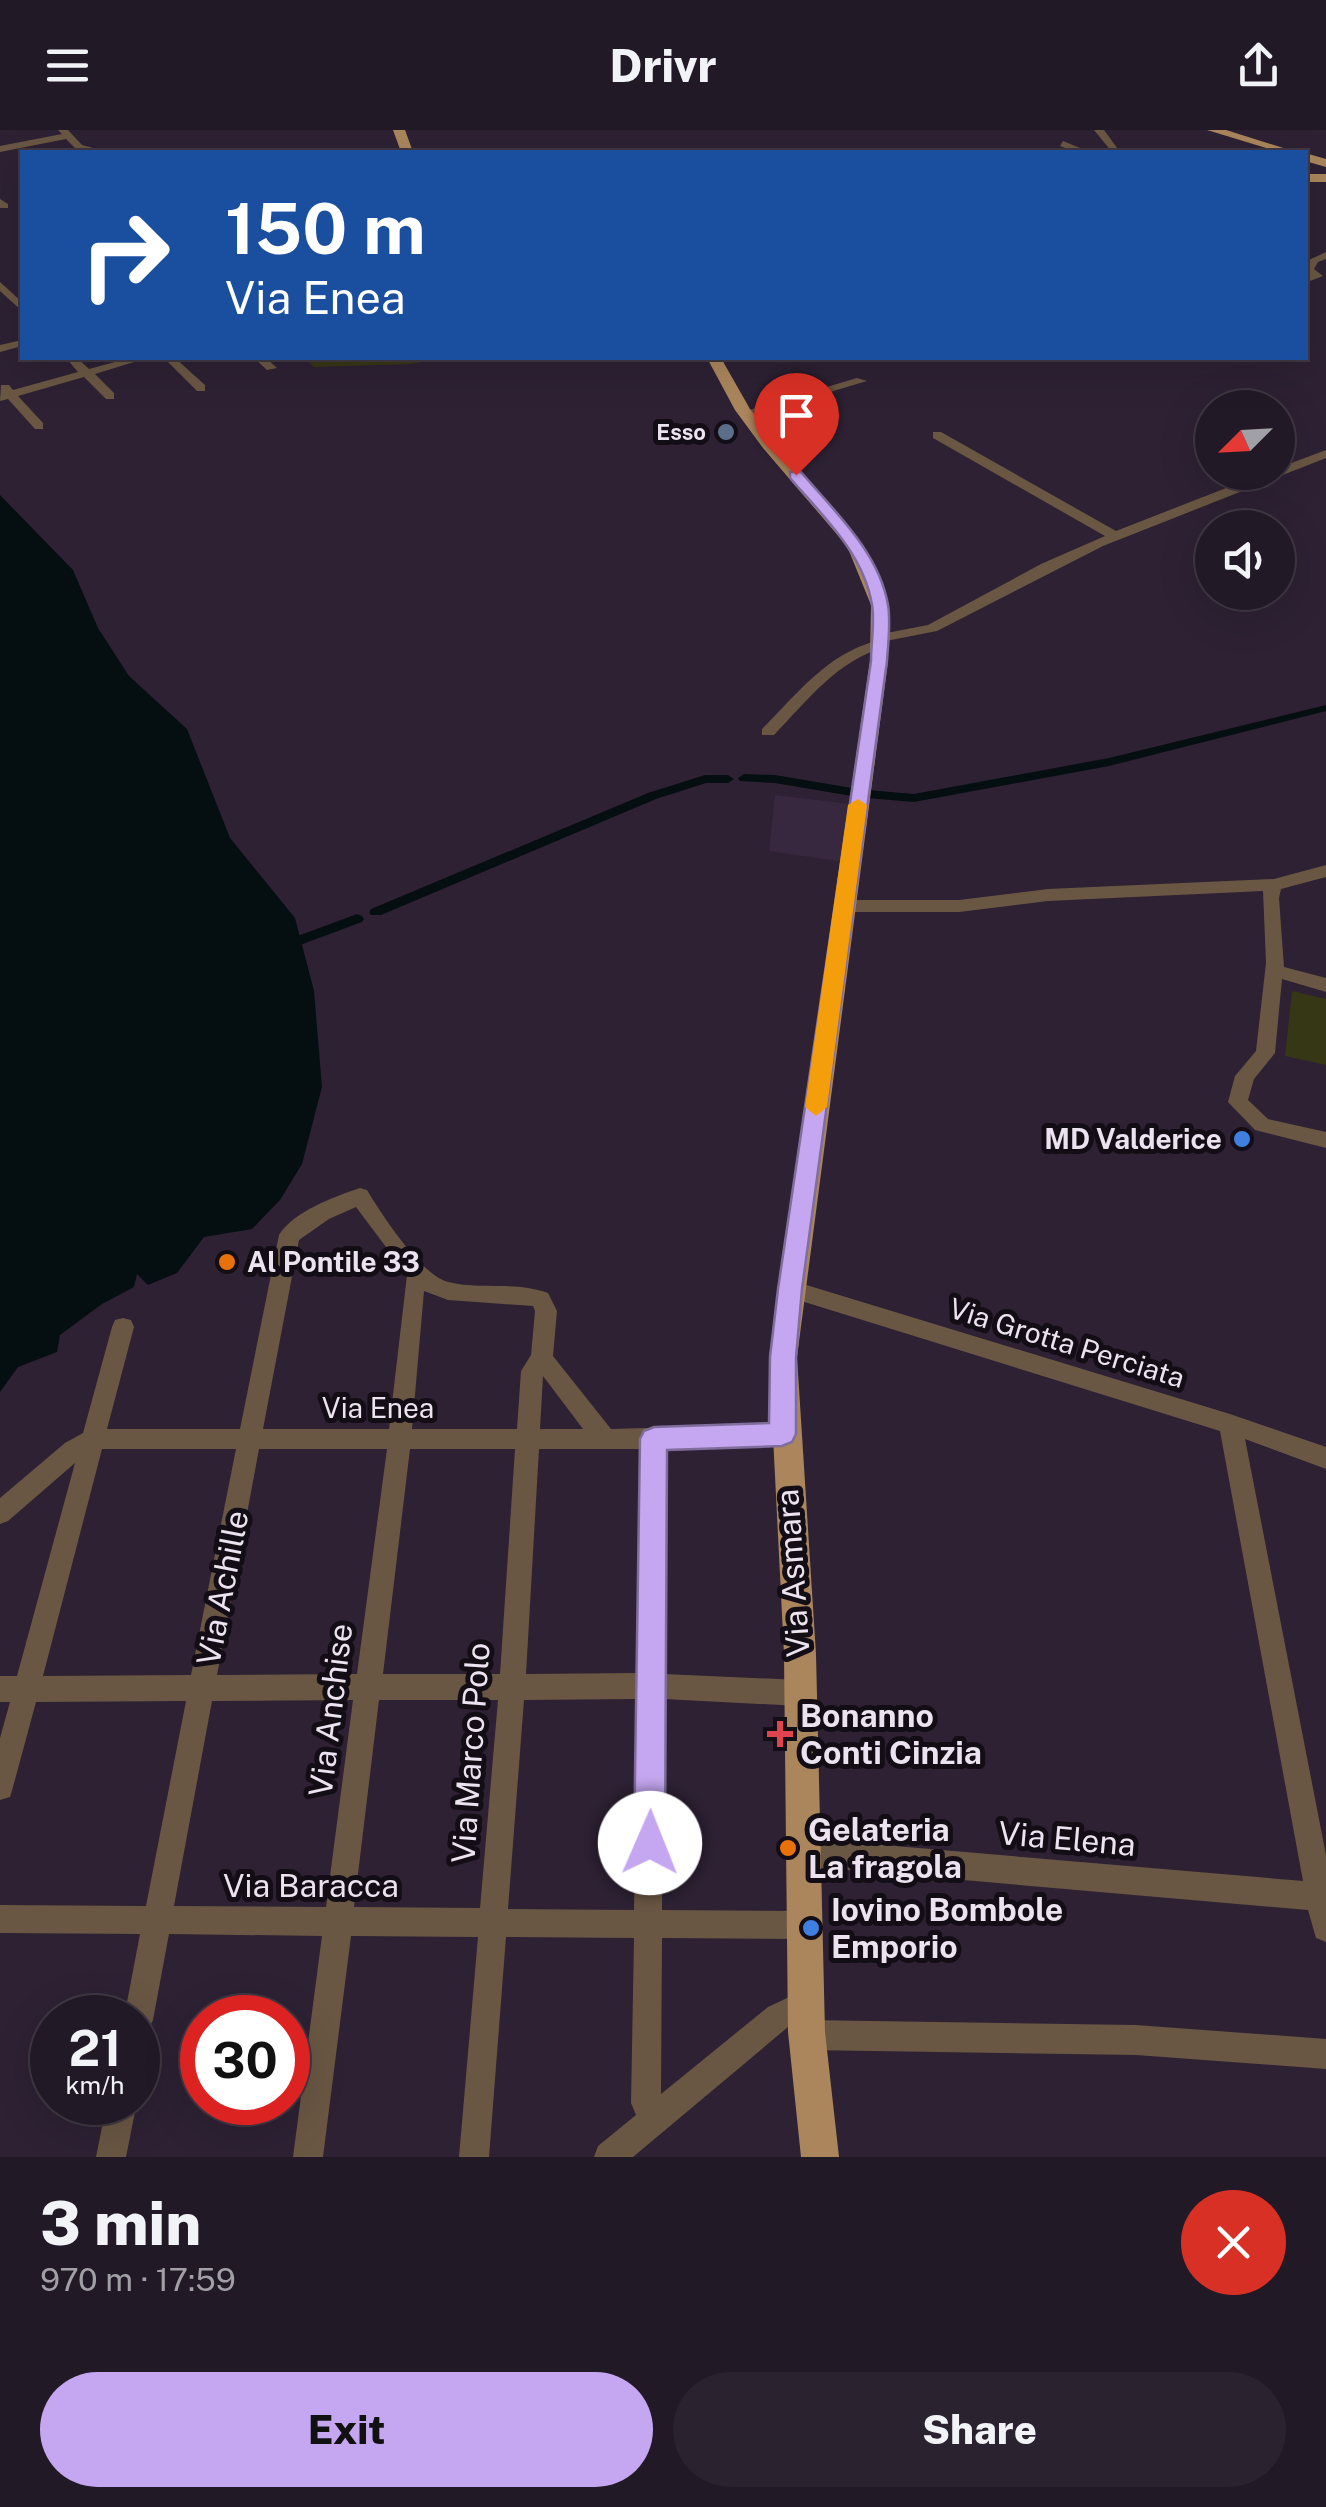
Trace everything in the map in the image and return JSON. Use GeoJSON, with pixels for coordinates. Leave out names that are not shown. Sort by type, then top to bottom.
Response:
{"type":"FeatureCollection","features":[{"type":"Feature","properties":{"kind":"main road"},"geometry":{"type":"LineString","coordinates":[[1213,130],[1283,150]]}},
{"type":"Feature","properties":{"kind":"main road","name":"Via Asmara"},"geometry":{"type":"LineString","coordinates":[[715,360],[745,413],[855,545],[876,589],[881,641],[783,1357],[782,1434],[800,1694],[805,2020],[820,2157]]}},
{"type":"Feature","properties":{"kind":"street"},"geometry":{"type":"LineString","coordinates":[[1099,130],[1114,150]]}},
{"type":"Feature","properties":{"kind":"street"},"geometry":{"type":"LineString","coordinates":[[0,150],[21,149],[65,133],[79,147],[94,150]]}},
{"type":"Feature","properties":{"kind":"street"},"geometry":{"type":"LineString","coordinates":[[1063,144],[1077,150]]}},
{"type":"Feature","properties":{"kind":"street"},"geometry":{"type":"LineString","coordinates":[[1308,283],[1318,276],[1308,270],[1314,260],[1326,255]]}},
{"type":"Feature","properties":{"kind":"street"},"geometry":{"type":"LineString","coordinates":[[0,285],[20,306]]}},
{"type":"Feature","properties":{"kind":"street"},"geometry":{"type":"LineString","coordinates":[[39,426],[3,390],[77,365],[123,360]]}},
{"type":"Feature","properties":{"kind":"street"},"geometry":{"type":"LineString","coordinates":[[171,360],[202,388]]}},
{"type":"Feature","properties":{"kind":"street"},"geometry":{"type":"LineString","coordinates":[[262,360],[271,368]]}},
{"type":"Feature","properties":{"kind":"street"},"geometry":{"type":"LineString","coordinates":[[77,365],[110,396]]}},
{"type":"Feature","properties":{"kind":"street"},"geometry":{"type":"LineString","coordinates":[[745,413],[861,381]]}},
{"type":"Feature","properties":{"kind":"street"},"geometry":{"type":"LineString","coordinates":[[938,434],[1115,536]]}},
{"type":"Feature","properties":{"kind":"street"},"geometry":{"type":"LineString","coordinates":[[768,732],[840,661],[864,646],[932,628],[1046,566],[1326,454]]}},
{"type":"Feature","properties":{"kind":"street"},"geometry":{"type":"LineString","coordinates":[[844,906],[959,906],[1048,895],[1274,886],[1326,871]]}},
{"type":"Feature","properties":{"kind":"street"},"geometry":{"type":"LineString","coordinates":[[1274,886],[1270,898],[1274,972],[1265,1054],[1244,1076],[1238,1102],[1262,1125],[1326,1140]]}},
{"type":"Feature","properties":{"kind":"street"},"geometry":{"type":"LineString","coordinates":[[1274,972],[1326,985]]}},
{"type":"Feature","properties":{"kind":"street","name":"Via Achille"},"geometry":{"type":"LineString","coordinates":[[143,1995],[289,1234],[360,1196],[419,1271]]}},
{"type":"Feature","properties":{"kind":"street","name":"Via Marco Polo"},"geometry":{"type":"LineString","coordinates":[[419,1271],[437,1288],[518,1292],[540,1299],[546,1312],[542,1358],[532,1371],[526,1440],[512,1688],[474,2157]]}},
{"type":"Feature","properties":{"kind":"street","name":"Via Anchise"},"geometry":{"type":"LineString","coordinates":[[308,2157],[400,1437],[414,1284],[419,1271]]}},
{"type":"Feature","properties":{"kind":"street","name":"Via Grotta Perciata"},"geometry":{"type":"LineString","coordinates":[[790,1289],[1230,1424],[1326,1458]]}},
{"type":"Feature","properties":{"kind":"street"},"geometry":{"type":"LineString","coordinates":[[0,1787],[13,1689],[94,1439],[123,1327]]}},
{"type":"Feature","properties":{"kind":"street"},"geometry":{"type":"LineString","coordinates":[[542,1358],[605,1439]]}},
{"type":"Feature","properties":{"kind":"street"},"geometry":{"type":"LineString","coordinates":[[1230,1424],[1323,1896],[1326,1928]]}},
{"type":"Feature","properties":{"kind":"street","name":"Via Enea"},"geometry":{"type":"LineString","coordinates":[[94,1439],[526,1440],[782,1434]]}},
{"type":"Feature","properties":{"kind":"street"},"geometry":{"type":"LineString","coordinates":[[0,1512],[73,1450],[94,1439]]}},
{"type":"Feature","properties":{"kind":"street"},"geometry":{"type":"LineString","coordinates":[[653,2122],[646,2102],[654,1439]]}},
{"type":"Feature","properties":{"kind":"street"},"geometry":{"type":"LineString","coordinates":[[13,1689],[652,1686],[800,1694]]}},
{"type":"Feature","properties":{"kind":"street","name":"Via Elena"},"geometry":{"type":"LineString","coordinates":[[801,1852],[1323,1896]]}},
{"type":"Feature","properties":{"kind":"street","name":"Via Baracca"},"geometry":{"type":"LineString","coordinates":[[0,1919],[802,1925]]}},
{"type":"Feature","properties":{"kind":"street"},"geometry":{"type":"LineString","coordinates":[[609,2157],[778,2017],[1326,2054]]}},
{"type":"Feature","properties":{"kind":"street"},"geometry":{"type":"LineString","coordinates":[[111,2157],[117,2125]]}},
{"type":"Feature","properties":{"kind":"shaded area"},"geometry":{"type":"Polygon","coordinates":[[[0,495],[73,570],[98,628],[129,676],[187,729],[230,838],[295,918],[314,991],[322,1087],[302,1164],[280,1200],[252,1229],[204,1237],[177,1273],[148,1285],[137,1274],[134,1287],[102,1304],[60,1335],[57,1352],[18,1367],[0,1392],[0,495]]]}},
{"type":"Feature","properties":{"kind":"shaded area"},"geometry":{"type":"Polygon","coordinates":[[[775,795],[858,805],[850,863],[769,851],[775,795]]]}},
{"type":"Feature","properties":{"kind":"green space"},"geometry":{"type":"Polygon","coordinates":[[[306,360],[434,360],[411,364],[314,367],[306,360]]]}},
{"type":"Feature","properties":{"kind":"green space"},"geometry":{"type":"Polygon","coordinates":[[[1292,991],[1326,999],[1326,1065],[1285,1056],[1292,991]]]}},
{"type":"Feature","properties":{"kind":"waterway"},"geometry":{"type":"LineString","coordinates":[[867,794],[914,798],[1109,762],[1326,708]]}},
{"type":"Feature","properties":{"kind":"waterway"},"geometry":{"type":"LineString","coordinates":[[744,778],[852,792]]}},
{"type":"Feature","properties":{"kind":"waterway"},"geometry":{"type":"LineString","coordinates":[[376,912],[652,796],[705,779],[728,779]]}},
{"type":"Feature","properties":{"kind":"waterway"},"geometry":{"type":"LineString","coordinates":[[300,940],[357,919]]}},
{"type":"Feature","properties":{"kind":"slow traffic"},"geometry":{"type":"LineString","coordinates":[[816,1107],[858,805]]}},
{"type":"Feature","properties":{"kind":"place","name":"Esso"},"geometry":{"type":"Point","coordinates":[726,432]}},
{"type":"Feature","properties":{"kind":"place","name":"MD Valderice"},"geometry":{"type":"Point","coordinates":[1242,1139]}},
{"type":"Feature","properties":{"kind":"place","name":"Al Pontile 33"},"geometry":{"type":"Point","coordinates":[227,1262]}},
{"type":"Feature","properties":{"kind":"place","name":"Bonanno Conti Cinzia"},"geometry":{"type":"Point","coordinates":[780,1734]}},
{"type":"Feature","properties":{"kind":"place","name":"Gelateria La fragola"},"geometry":{"type":"Point","coordinates":[788,1848]}},
{"type":"Feature","properties":{"kind":"place","name":"Iovino Bombole Emporio"},"geometry":{"type":"Point","coordinates":[811,1928]}},
{"type":"Feature","properties":{"kind":"route"},"geometry":{"type":"LineString","coordinates":[[650,1843],[654,1439],[782,1434],[783,1357],[790,1289],[879,661],[880,605],[870,573],[855,545],[796,475]]}}]}
